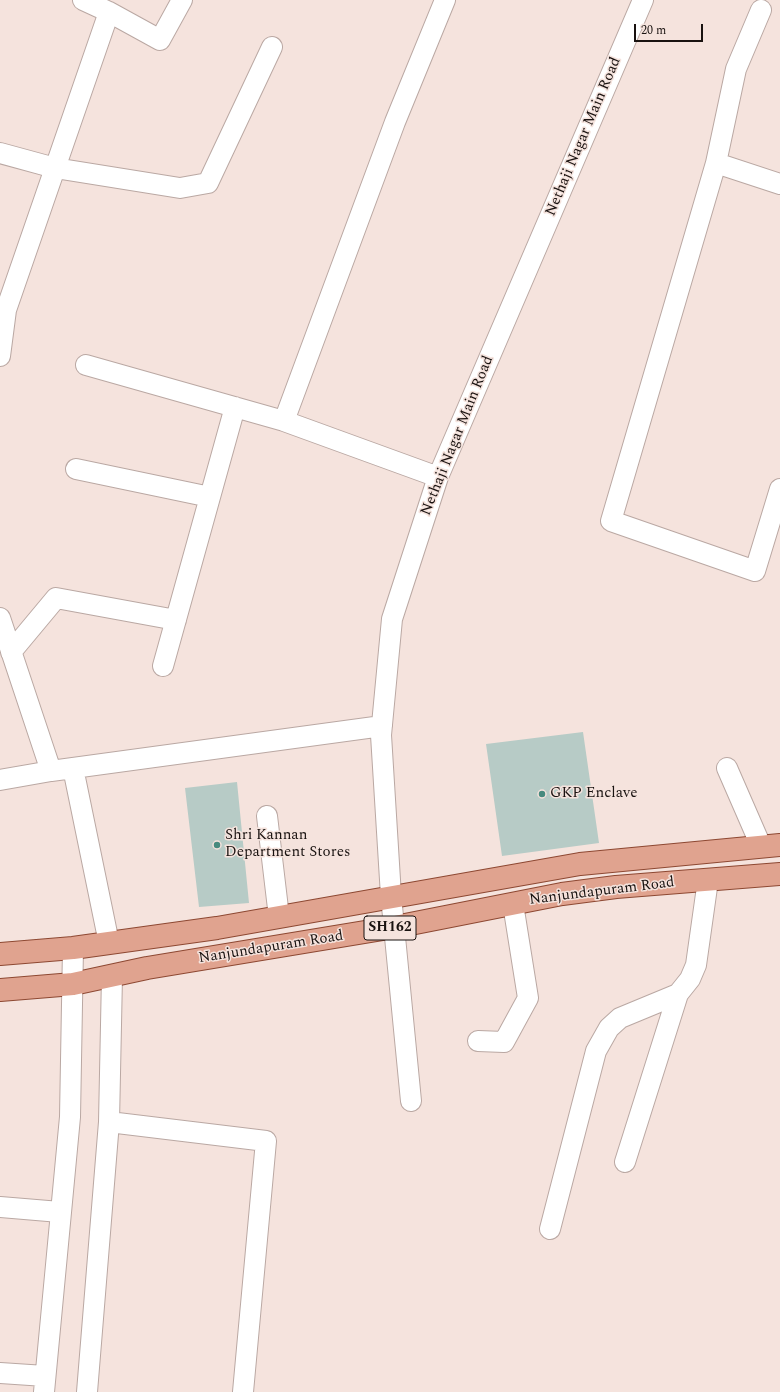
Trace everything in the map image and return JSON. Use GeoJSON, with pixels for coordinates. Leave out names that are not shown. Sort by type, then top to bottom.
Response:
{"type":"FeatureCollection","features":[{"type":"Feature","properties":{"kind":"main road","name":"Nanjundapuram Road"},"geometry":{"type":"LineString","coordinates":[[0,954],[73,948],[217,928],[391,896],[580,864],[770,846]]}},
{"type":"Feature","properties":{"kind":"main road","name":"Nanjundapuram Road"},"geometry":{"type":"LineString","coordinates":[[0,990],[73,984],[395,927],[570,893],[780,874]]}},
{"type":"Feature","properties":{"kind":"street"},"geometry":{"type":"LineString","coordinates":[[83,0],[109,12],[160,40],[182,0]]}},
{"type":"Feature","properties":{"kind":"street"},"geometry":{"type":"LineString","coordinates":[[284,421],[395,122],[445,0]]}},
{"type":"Feature","properties":{"kind":"street","name":"Nethaji Nagar Main Road"},"geometry":{"type":"LineString","coordinates":[[411,1101],[391,896],[381,735],[392,619],[438,477],[643,0]]}},
{"type":"Feature","properties":{"kind":"street"},"geometry":{"type":"LineString","coordinates":[[761,10],[736,69],[716,163],[611,521],[755,571],[780,490]]}},
{"type":"Feature","properties":{"kind":"street"},"geometry":{"type":"LineString","coordinates":[[0,356],[3,310],[55,168],[109,12]]}},
{"type":"Feature","properties":{"kind":"street"},"geometry":{"type":"LineString","coordinates":[[0,153],[55,168],[180,188],[208,183],[272,47]]}},
{"type":"Feature","properties":{"kind":"street"},"geometry":{"type":"LineString","coordinates":[[716,163],[780,184]]}},
{"type":"Feature","properties":{"kind":"street"},"geometry":{"type":"LineString","coordinates":[[86,365],[284,421],[438,477]]}},
{"type":"Feature","properties":{"kind":"street"},"geometry":{"type":"LineString","coordinates":[[163,666],[235,407]]}},
{"type":"Feature","properties":{"kind":"street"},"geometry":{"type":"LineString","coordinates":[[76,469],[210,497]]}},
{"type":"Feature","properties":{"kind":"street"},"geometry":{"type":"LineString","coordinates":[[11,652],[56,598],[176,620]]}},
{"type":"Feature","properties":{"kind":"street"},"geometry":{"type":"LineString","coordinates":[[0,618],[51,771]]}},
{"type":"Feature","properties":{"kind":"street"},"geometry":{"type":"LineString","coordinates":[[0,780],[51,771],[382,726]]}},
{"type":"Feature","properties":{"kind":"street"},"geometry":{"type":"LineString","coordinates":[[73,768],[109,943]]}},
{"type":"Feature","properties":{"kind":"street"},"geometry":{"type":"LineString","coordinates":[[727,768],[770,846]]}},
{"type":"Feature","properties":{"kind":"street"},"geometry":{"type":"LineString","coordinates":[[267,816],[279,917]]}},
{"type":"Feature","properties":{"kind":"street"},"geometry":{"type":"LineString","coordinates":[[625,1162],[678,994],[690,978],[696,965],[708,880]]}},
{"type":"Feature","properties":{"kind":"street"},"geometry":{"type":"LineString","coordinates":[[478,1040],[504,1042],[528,998],[512,904]]}},
{"type":"Feature","properties":{"kind":"street"},"geometry":{"type":"LineString","coordinates":[[0,1373],[44,1384],[70,1118],[73,948]]}},
{"type":"Feature","properties":{"kind":"street"},"geometry":{"type":"LineString","coordinates":[[88,1392],[109,1122],[112,976]]}},
{"type":"Feature","properties":{"kind":"street"},"geometry":{"type":"LineString","coordinates":[[550,1229],[596,1051],[609,1028],[620,1018],[678,994]]}},
{"type":"Feature","properties":{"kind":"street"},"geometry":{"type":"LineString","coordinates":[[109,1122],[266,1141],[243,1392]]}},
{"type":"Feature","properties":{"kind":"street"},"geometry":{"type":"LineString","coordinates":[[0,1206],[60,1212]]}},
{"type":"Feature","properties":{"kind":"building","name":"GKP Enclave"},"geometry":{"type":"Polygon","coordinates":[[[583,732],[599,843],[502,856],[486,744],[583,732]]]}},
{"type":"Feature","properties":{"kind":"building","name":"Shri Kannan Department Stores"},"geometry":{"type":"Polygon","coordinates":[[[237,782],[249,903],[199,907],[185,788],[237,782]]]}},
{"type":"Feature","properties":{"kind":"place","name":"GKP Enclave"},"geometry":{"type":"Point","coordinates":[542,794]}},
{"type":"Feature","properties":{"kind":"place","name":"Shri Kannan Department Stores"},"geometry":{"type":"Point","coordinates":[217,845]}}]}
